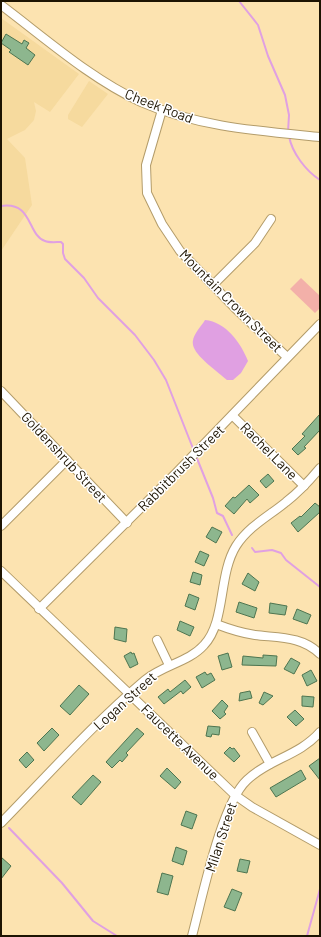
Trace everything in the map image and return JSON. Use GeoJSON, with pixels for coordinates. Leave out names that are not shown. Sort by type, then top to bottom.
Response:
{"type":"FeatureCollection","features":[{"type":"Feature","properties":{"kind":"street","name":"Cheek Road"},"geometry":{"type":"LineString","coordinates":[[1,5],[112,87],[141,102],[197,121],[225,127],[320,137]]}},
{"type":"Feature","properties":{"kind":"street","name":"Mountain Crown Street"},"geometry":{"type":"LineString","coordinates":[[162,110],[146,165],[147,192],[162,224],[180,251],[235,308],[287,357]]}},
{"type":"Feature","properties":{"kind":"street"},"geometry":{"type":"LineString","coordinates":[[214,285],[255,243],[271,219]]}},
{"type":"Feature","properties":{"kind":"street","name":"Rabbitbrush Street"},"geometry":{"type":"LineString","coordinates":[[39,609],[233,416],[287,357],[320,324]]}},
{"type":"Feature","properties":{"kind":"street","name":"Goldenshrub Street"},"geometry":{"type":"LineString","coordinates":[[1,390],[127,523]]}},
{"type":"Feature","properties":{"kind":"street","name":"Rachel Lane"},"geometry":{"type":"LineString","coordinates":[[233,416],[304,486]]}},
{"type":"Feature","properties":{"kind":"street"},"geometry":{"type":"LineString","coordinates":[[1,526],[67,460]]}},
{"type":"Feature","properties":{"kind":"street","name":"Logan Street"},"geometry":{"type":"LineString","coordinates":[[1,824],[130,693],[147,679],[169,665],[199,651],[209,640],[216,624],[226,568],[237,545],[253,526],[286,502],[304,486],[320,468]]}},
{"type":"Feature","properties":{"kind":"street","name":"Faucette Avenue"},"geometry":{"type":"LineString","coordinates":[[1,571],[235,795],[252,807],[320,845]]}},
{"type":"Feature","properties":{"kind":"street"},"geometry":{"type":"LineString","coordinates":[[216,624],[246,634],[298,640],[314,648],[320,654]]}},
{"type":"Feature","properties":{"kind":"street"},"geometry":{"type":"LineString","coordinates":[[157,640],[169,665]]}},
{"type":"Feature","properties":{"kind":"street"},"geometry":{"type":"LineString","coordinates":[[252,732],[270,764]]}},
{"type":"Feature","properties":{"kind":"street","name":"Milan Street"},"geometry":{"type":"LineString","coordinates":[[192,936],[222,827],[235,795],[248,779],[270,764],[303,748],[320,732]]}},
{"type":"Feature","properties":{"kind":"shaded area"},"geometry":{"type":"Polygon","coordinates":[[[1,18],[79,74],[50,112],[34,102],[36,111],[34,120],[25,130],[7,139],[25,158],[32,205],[1,251],[1,18]]]}},
{"type":"Feature","properties":{"kind":"shaded area"},"geometry":{"type":"Polygon","coordinates":[[[89,81],[108,94],[82,127],[68,119],[68,115],[89,81]]]}},
{"type":"Feature","properties":{"kind":"shaded area"},"geometry":{"type":"Polygon","coordinates":[[[301,278],[320,296],[320,308],[315,313],[290,289],[301,278]]]}},
{"type":"Feature","properties":{"kind":"shaded area"},"geometry":{"type":"Polygon","coordinates":[[[205,320],[220,325],[232,334],[245,354],[248,361],[241,373],[233,380],[227,380],[202,359],[193,345],[193,338],[205,320]]]}},
{"type":"Feature","properties":{"kind":"building"},"geometry":{"type":"Polygon","coordinates":[[[6,34],[22,44],[24,40],[29,43],[26,48],[35,55],[28,65],[9,52],[11,50],[1,43],[6,34]]]}},
{"type":"Feature","properties":{"kind":"building"},"geometry":{"type":"Polygon","coordinates":[[[320,414],[320,430],[304,447],[306,448],[298,455],[292,449],[305,436],[302,434],[320,414]]]}},
{"type":"Feature","properties":{"kind":"building"},"geometry":{"type":"Polygon","coordinates":[[[268,474],[274,481],[266,488],[260,481],[268,474]]]}},
{"type":"Feature","properties":{"kind":"building"},"geometry":{"type":"Polygon","coordinates":[[[249,485],[259,495],[250,503],[247,499],[234,514],[225,506],[233,497],[235,498],[249,485]]]}},
{"type":"Feature","properties":{"kind":"building"},"geometry":{"type":"Polygon","coordinates":[[[315,503],[320,507],[320,512],[298,532],[291,523],[300,516],[301,517],[315,503]]]}},
{"type":"Feature","properties":{"kind":"building"},"geometry":{"type":"Polygon","coordinates":[[[212,527],[222,532],[216,543],[206,537],[212,527]]]}},
{"type":"Feature","properties":{"kind":"building"},"geometry":{"type":"Polygon","coordinates":[[[200,551],[209,555],[204,566],[195,562],[200,551]]]}},
{"type":"Feature","properties":{"kind":"building"},"geometry":{"type":"Polygon","coordinates":[[[193,572],[202,575],[200,585],[190,582],[193,572]]]}},
{"type":"Feature","properties":{"kind":"building"},"geometry":{"type":"Polygon","coordinates":[[[248,573],[259,582],[255,591],[242,584],[248,573]]]}},
{"type":"Feature","properties":{"kind":"building"},"geometry":{"type":"Polygon","coordinates":[[[189,594],[199,598],[195,610],[185,606],[189,594]]]}},
{"type":"Feature","properties":{"kind":"building"},"geometry":{"type":"Polygon","coordinates":[[[239,602],[257,608],[254,618],[236,612],[239,602]]]}},
{"type":"Feature","properties":{"kind":"building"},"geometry":{"type":"Polygon","coordinates":[[[270,603],[287,606],[285,615],[269,613],[270,603]]]}},
{"type":"Feature","properties":{"kind":"building"},"geometry":{"type":"Polygon","coordinates":[[[297,609],[311,615],[307,624],[293,619],[297,609]]]}},
{"type":"Feature","properties":{"kind":"building"},"geometry":{"type":"Polygon","coordinates":[[[180,621],[194,627],[190,636],[177,630],[180,621]]]}},
{"type":"Feature","properties":{"kind":"building"},"geometry":{"type":"Polygon","coordinates":[[[115,627],[127,629],[126,642],[114,639],[115,627]]]}},
{"type":"Feature","properties":{"kind":"building"},"geometry":{"type":"Polygon","coordinates":[[[131,652],[132,654],[134,653],[138,664],[130,668],[124,656],[131,652]]]}},
{"type":"Feature","properties":{"kind":"building"},"geometry":{"type":"Polygon","coordinates":[[[228,653],[232,667],[222,670],[218,656],[228,653]]]}},
{"type":"Feature","properties":{"kind":"building"},"geometry":{"type":"Polygon","coordinates":[[[263,655],[277,656],[276,666],[242,665],[243,656],[263,658],[263,655]]]}},
{"type":"Feature","properties":{"kind":"building"},"geometry":{"type":"Polygon","coordinates":[[[291,658],[300,663],[294,674],[284,669],[291,658]]]}},
{"type":"Feature","properties":{"kind":"building"},"geometry":{"type":"Polygon","coordinates":[[[311,670],[317,681],[307,686],[302,675],[311,670]]]}},
{"type":"Feature","properties":{"kind":"building"},"geometry":{"type":"Polygon","coordinates":[[[205,672],[207,675],[211,673],[215,680],[202,688],[196,677],[205,672]]]}},
{"type":"Feature","properties":{"kind":"building"},"geometry":{"type":"Polygon","coordinates":[[[185,680],[191,687],[183,694],[181,691],[164,704],[158,697],[168,689],[170,692],[185,680]]]}},
{"type":"Feature","properties":{"kind":"building"},"geometry":{"type":"Polygon","coordinates":[[[79,685],[89,694],[70,715],[60,706],[79,685]]]}},
{"type":"Feature","properties":{"kind":"building"},"geometry":{"type":"Polygon","coordinates":[[[250,691],[252,698],[239,701],[240,693],[250,691]]]}},
{"type":"Feature","properties":{"kind":"building"},"geometry":{"type":"Polygon","coordinates":[[[264,692],[273,696],[263,705],[259,703],[264,692]]]}},
{"type":"Feature","properties":{"kind":"building"},"geometry":{"type":"Polygon","coordinates":[[[302,696],[314,697],[313,707],[302,706],[302,696]]]}},
{"type":"Feature","properties":{"kind":"building"},"geometry":{"type":"Polygon","coordinates":[[[222,700],[228,706],[224,712],[226,714],[220,719],[212,711],[222,700]]]}},
{"type":"Feature","properties":{"kind":"building"},"geometry":{"type":"Polygon","coordinates":[[[295,710],[304,719],[296,726],[287,717],[295,710]]]}},
{"type":"Feature","properties":{"kind":"building"},"geometry":{"type":"Polygon","coordinates":[[[208,726],[220,727],[219,735],[212,734],[211,737],[206,736],[208,726]]]}},
{"type":"Feature","properties":{"kind":"building"},"geometry":{"type":"Polygon","coordinates":[[[52,728],[59,735],[44,751],[37,743],[52,728]]]}},
{"type":"Feature","properties":{"kind":"building"},"geometry":{"type":"Polygon","coordinates":[[[137,728],[144,734],[126,753],[128,755],[122,762],[120,760],[112,768],[106,762],[137,728]]]}},
{"type":"Feature","properties":{"kind":"building"},"geometry":{"type":"Polygon","coordinates":[[[230,747],[232,749],[234,748],[240,756],[234,762],[224,753],[230,747]]]}},
{"type":"Feature","properties":{"kind":"building"},"geometry":{"type":"Polygon","coordinates":[[[27,752],[34,760],[26,768],[19,760],[27,752]]]}},
{"type":"Feature","properties":{"kind":"building"},"geometry":{"type":"Polygon","coordinates":[[[320,758],[320,780],[309,766],[320,758]]]}},
{"type":"Feature","properties":{"kind":"building"},"geometry":{"type":"Polygon","coordinates":[[[167,768],[181,782],[175,789],[160,776],[167,768]]]}},
{"type":"Feature","properties":{"kind":"building"},"geometry":{"type":"Polygon","coordinates":[[[301,770],[306,779],[276,797],[270,788],[301,770]]]}},
{"type":"Feature","properties":{"kind":"building"},"geometry":{"type":"Polygon","coordinates":[[[93,775],[101,782],[81,805],[72,797],[93,775]]]}},
{"type":"Feature","properties":{"kind":"building"},"geometry":{"type":"Polygon","coordinates":[[[186,811],[197,815],[192,829],[181,825],[186,811]]]}},
{"type":"Feature","properties":{"kind":"building"},"geometry":{"type":"Polygon","coordinates":[[[176,847],[187,851],[183,865],[172,861],[176,847]]]}},
{"type":"Feature","properties":{"kind":"building"},"geometry":{"type":"Polygon","coordinates":[[[1,857],[11,866],[1,879],[1,857]]]}},
{"type":"Feature","properties":{"kind":"building"},"geometry":{"type":"Polygon","coordinates":[[[240,859],[250,861],[247,873],[237,871],[240,859]]]}},
{"type":"Feature","properties":{"kind":"building"},"geometry":{"type":"Polygon","coordinates":[[[162,873],[173,876],[168,895],[157,892],[162,873]]]}},
{"type":"Feature","properties":{"kind":"building"},"geometry":{"type":"Polygon","coordinates":[[[232,889],[242,893],[235,911],[224,907],[232,889]]]}},
{"type":"Feature","properties":{"kind":"waterway"},"geometry":{"type":"LineString","coordinates":[[239,1],[258,25],[268,56],[285,95],[289,115],[288,132]]}},
{"type":"Feature","properties":{"kind":"waterway"},"geometry":{"type":"LineString","coordinates":[[289,136],[293,149],[300,161],[320,180]]}},
{"type":"Feature","properties":{"kind":"waterway"},"geometry":{"type":"LineString","coordinates":[[1,206],[11,206],[24,213],[39,238],[48,242],[61,242],[63,244],[65,259],[84,278],[98,298],[135,335],[154,360],[166,380],[194,451]]}},
{"type":"Feature","properties":{"kind":"waterway"},"geometry":{"type":"LineString","coordinates":[[196,456],[213,498],[217,513],[223,516],[232,535]]}},
{"type":"Feature","properties":{"kind":"waterway"},"geometry":{"type":"LineString","coordinates":[[252,548],[255,552],[272,550],[281,553],[286,560],[320,587]]}},
{"type":"Feature","properties":{"kind":"waterway"},"geometry":{"type":"LineString","coordinates":[[9,828],[62,883],[93,921],[117,936]]}},
{"type":"Feature","properties":{"kind":"waterway"},"geometry":{"type":"LineString","coordinates":[[307,936],[320,889]]}}]}
